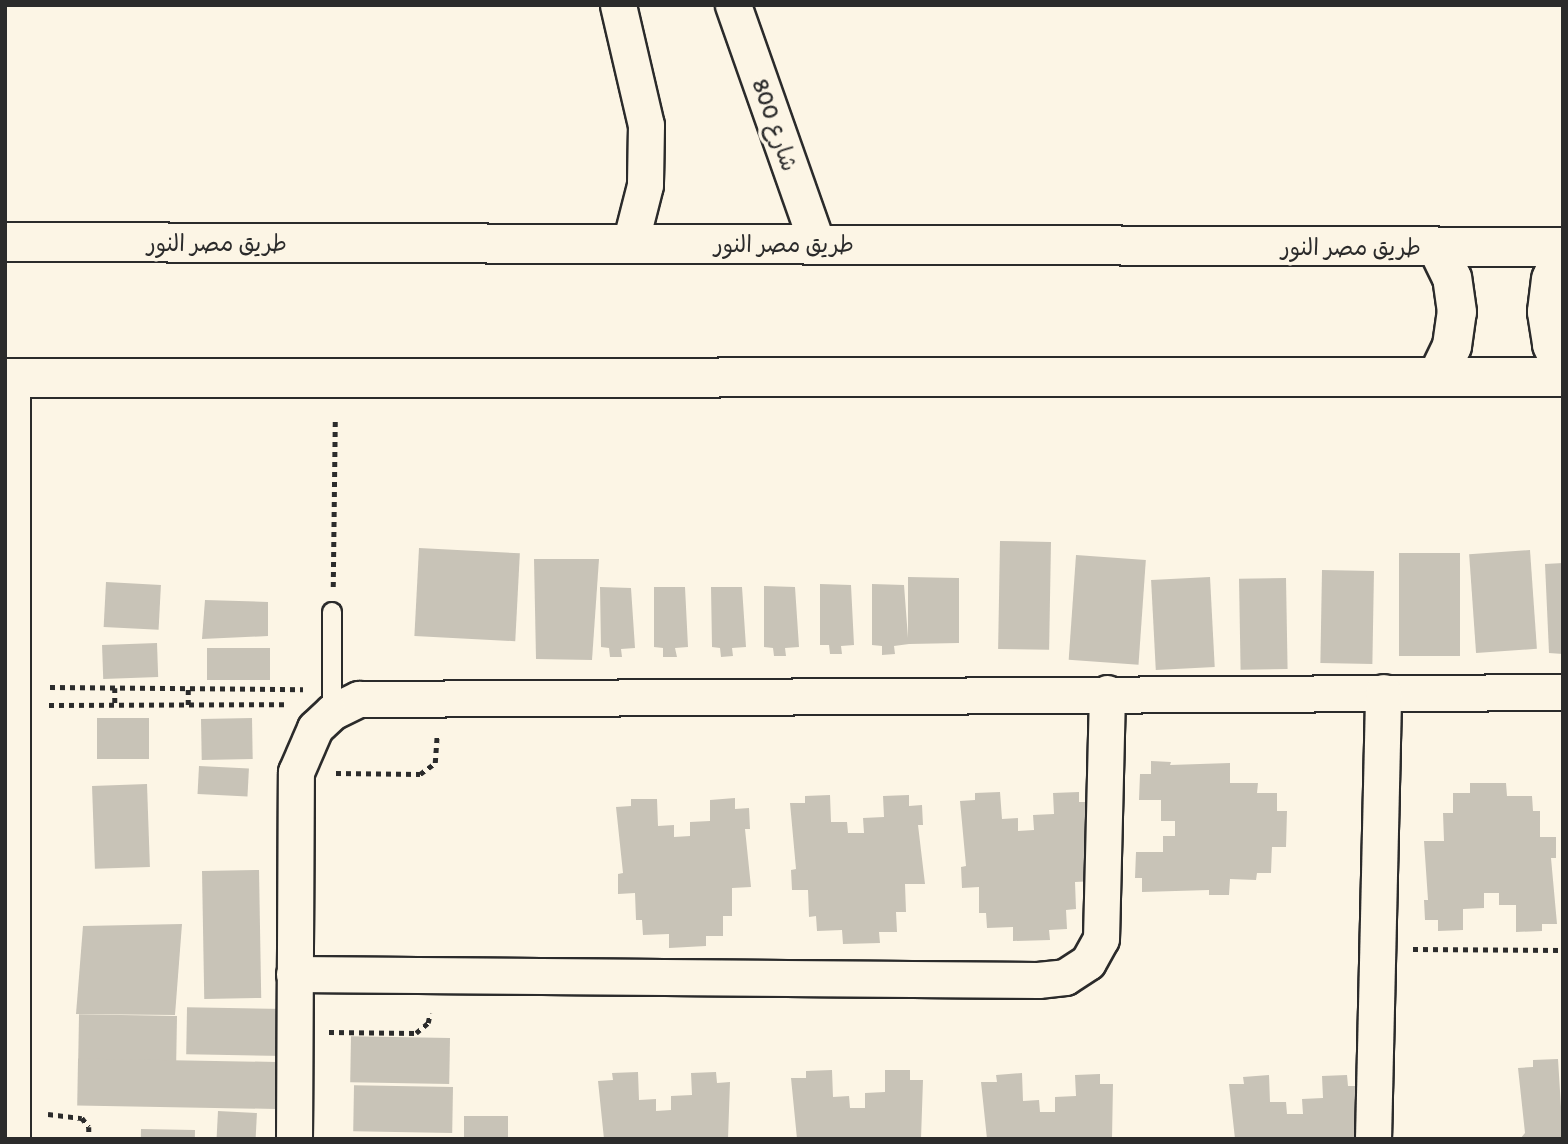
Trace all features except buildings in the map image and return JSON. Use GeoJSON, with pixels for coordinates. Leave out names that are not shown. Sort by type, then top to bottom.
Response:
{"type":"FeatureCollection","features":[{"type":"Feature","properties":{"kind":"street"},"geometry":{"type":"LineString","coordinates":[[618,5],[646,125],[645,185],[630,244]]}},
{"type":"Feature","properties":{"kind":"street","name":"شارع 800"},"geometry":{"type":"LineString","coordinates":[[733,5],[817,244]]}},
{"type":"Feature","properties":{"kind":"street","name":"طريق مصر النور"},"geometry":{"type":"LineString","coordinates":[[5,242],[1563,249]]}},
{"type":"Feature","properties":{"kind":"street"},"geometry":{"type":"LineString","coordinates":[[1437,247],[1452,278],[1457,312],[1452,346],[1437,377]]}},
{"type":"Feature","properties":{"kind":"street"},"geometry":{"type":"LineString","coordinates":[[1563,249],[1551,279],[1547,312],[1552,345],[1563,369]]}},
{"type":"Feature","properties":{"kind":"street"},"geometry":{"type":"LineString","coordinates":[[12,1126],[8,923],[12,696],[8,379],[1563,377]]}},
{"type":"Feature","properties":{"kind":"street"},"geometry":{"type":"LineString","coordinates":[[1374,1139],[1383,692]]}},
{"type":"Feature","properties":{"kind":"street"},"geometry":{"type":"LineString","coordinates":[[294,1139],[296,772],[302,749],[332,702],[437,695],[1563,692]]}},
{"type":"Feature","properties":{"kind":"street"},"geometry":{"type":"LineString","coordinates":[[294,974],[1038,981],[1065,976],[1088,962],[1101,939],[1107,693]]}},
{"type":"Feature","properties":{"kind":"lane"},"geometry":{"type":"LineString","coordinates":[[332,612],[332,702]]}},
{"type":"Feature","properties":{"kind":"path"},"geometry":{"type":"LineString","coordinates":[[332,612],[335,380]]}},
{"type":"Feature","properties":{"kind":"path"},"geometry":{"type":"LineString","coordinates":[[115,688],[115,705]]}},
{"type":"Feature","properties":{"kind":"path"},"geometry":{"type":"LineString","coordinates":[[12,696],[115,688],[188,688],[332,702]]}},
{"type":"Feature","properties":{"kind":"path"},"geometry":{"type":"LineString","coordinates":[[188,688],[188,705]]}},
{"type":"Feature","properties":{"kind":"path"},"geometry":{"type":"LineString","coordinates":[[296,772],[420,774],[430,769],[436,754],[437,695]]}},
{"type":"Feature","properties":{"kind":"path"},"geometry":{"type":"LineString","coordinates":[[12,696],[115,705],[332,702]]}},
{"type":"Feature","properties":{"kind":"path"},"geometry":{"type":"LineString","coordinates":[[1377,949],[1563,950]]}},
{"type":"Feature","properties":{"kind":"path"},"geometry":{"type":"LineString","coordinates":[[295,1031],[416,1033],[430,1018],[430,977]]}},
{"type":"Feature","properties":{"kind":"path"},"geometry":{"type":"LineString","coordinates":[[12,1126],[75,1114],[87,1123],[89,1139]]}}]}
